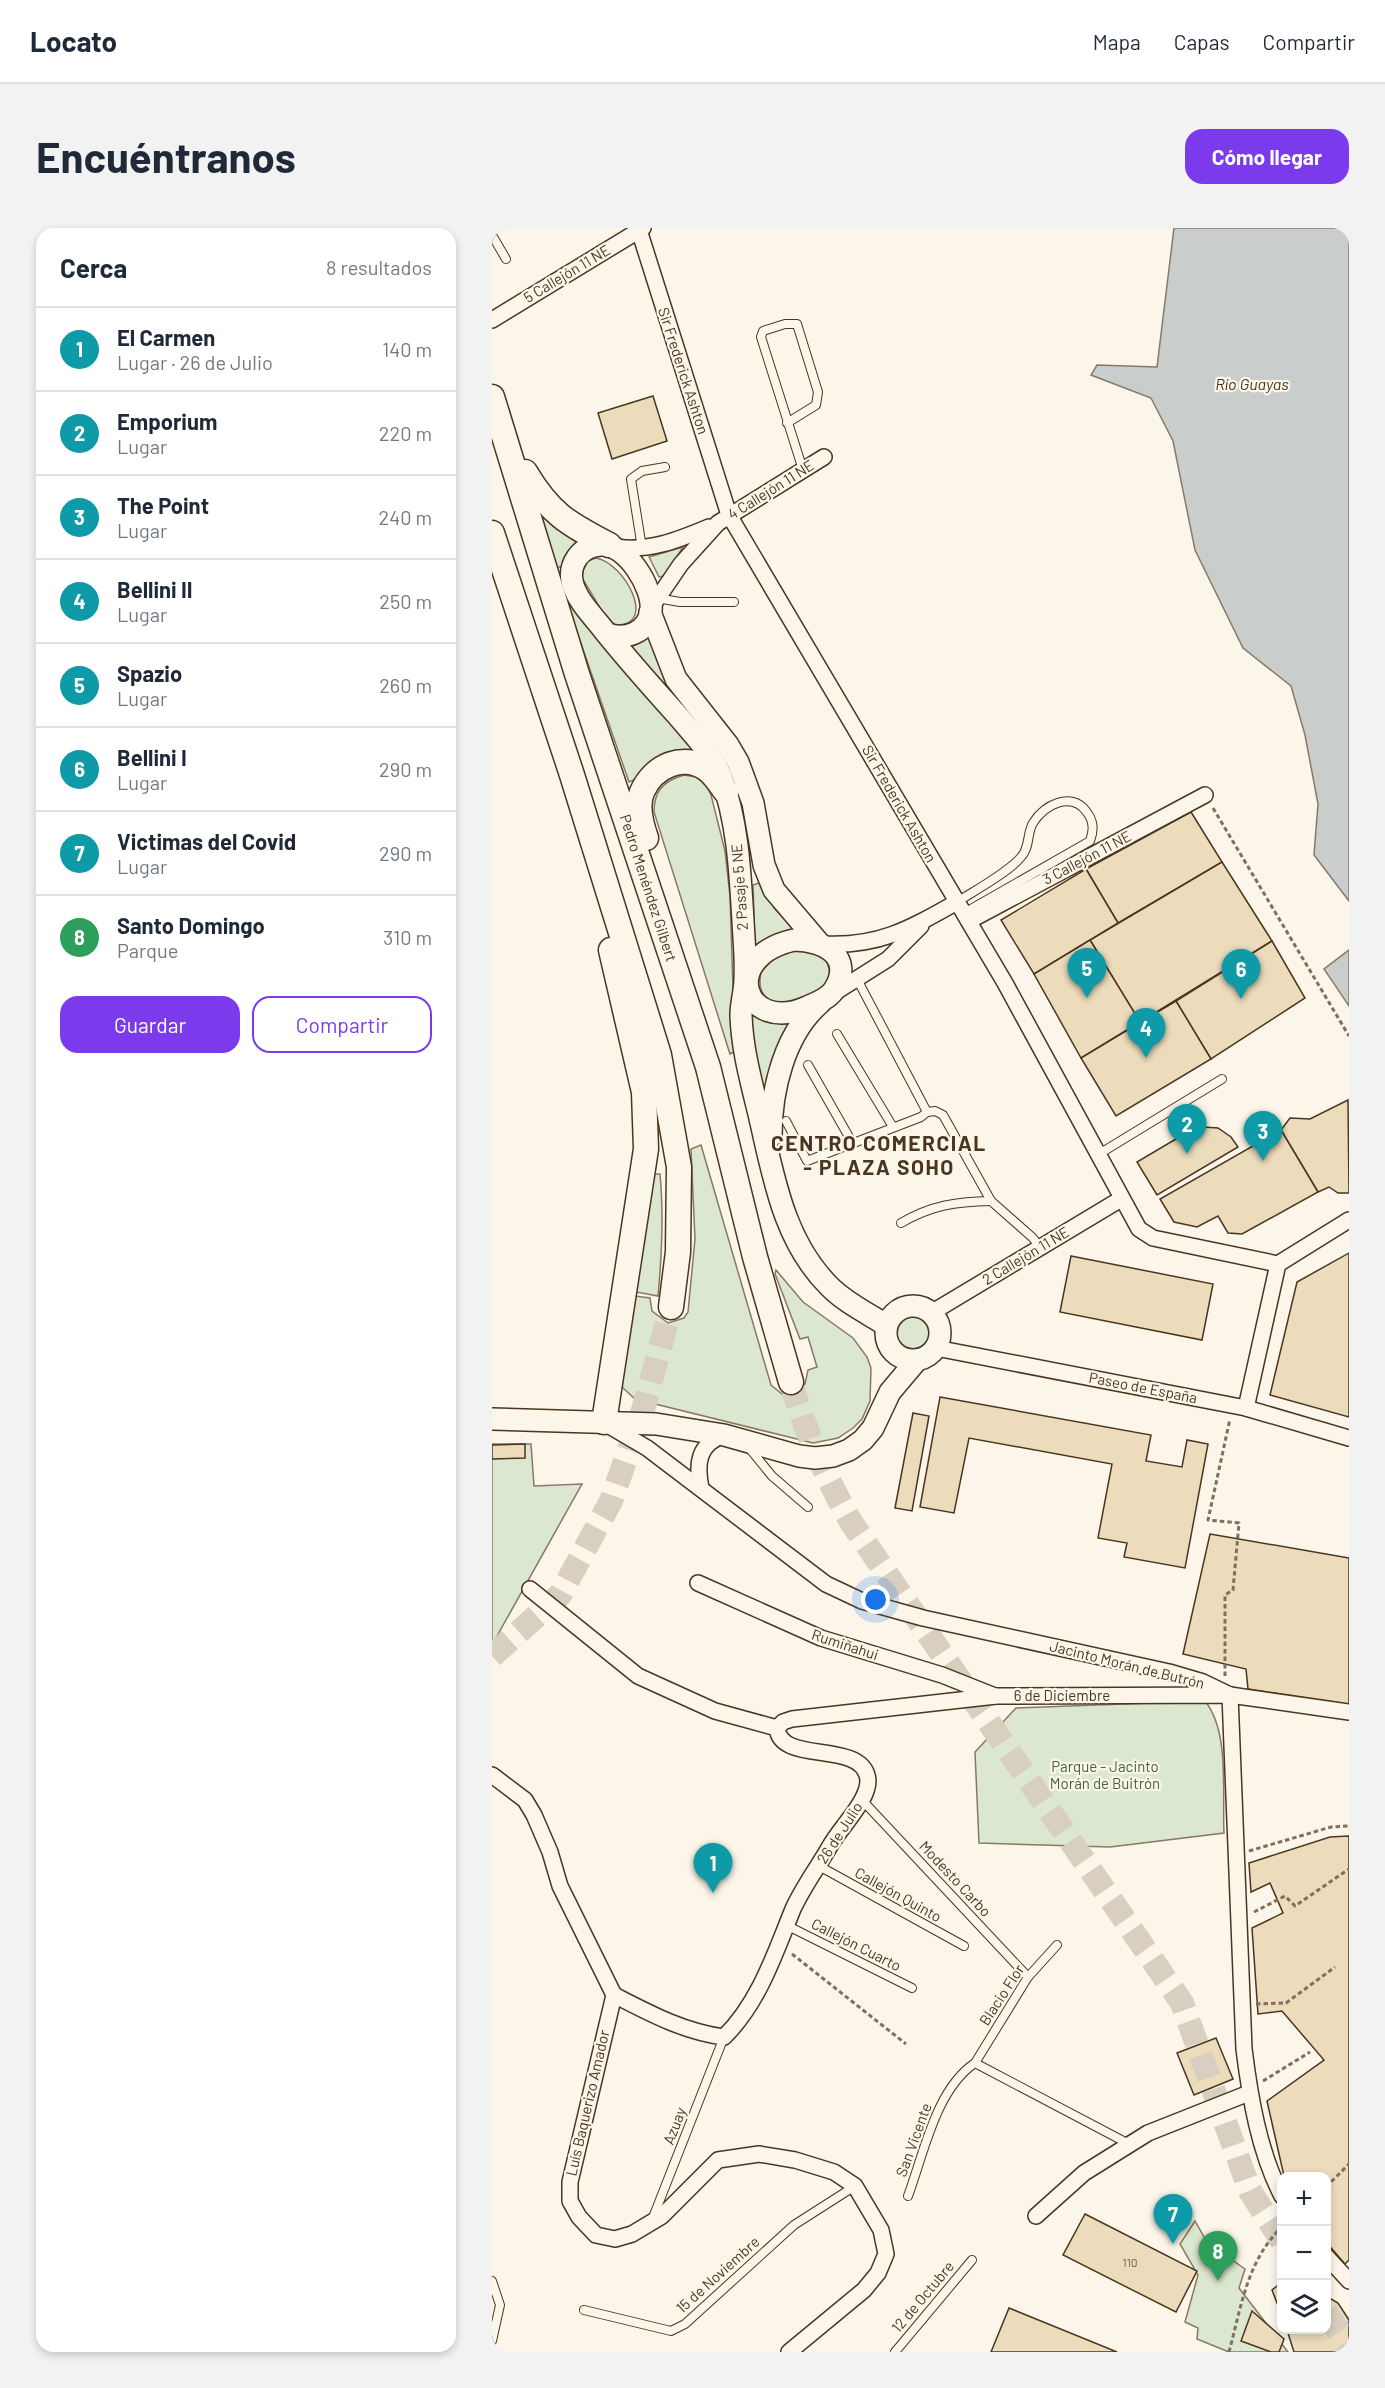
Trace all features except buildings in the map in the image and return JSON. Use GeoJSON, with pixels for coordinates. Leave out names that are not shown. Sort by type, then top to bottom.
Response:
{"type":"FeatureCollection","features":[{"type":"Feature","properties":{"kind":"main road","name":"Pedro Menéndez Gilbert"},"geometry":{"type":"LineString","coordinates":[[492,397],[577,674],[708,1067],[755,1257],[791,1382]]}},
{"type":"Feature","properties":{"kind":"main road"},"geometry":{"type":"LineString","coordinates":[[507,443],[538,494],[551,510],[572,526],[612,546]]}},
{"type":"Feature","properties":{"kind":"main road"},"geometry":{"type":"LineString","coordinates":[[492,533],[626,946],[668,1093],[679,1167],[680,1201],[678,1252],[671,1307]]}},
{"type":"Feature","properties":{"kind":"main road"},"geometry":{"type":"LineString","coordinates":[[658,918],[650,852],[640,818],[642,792],[664,766],[684,762],[703,767],[711,772],[726,792]]}},
{"type":"Feature","properties":{"kind":"main road"},"geometry":{"type":"LineString","coordinates":[[572,775],[608,941],[631,1027],[644,1092],[646,1122],[643,1172],[603,1422]]}},
{"type":"Feature","properties":{"kind":"street","name":"5 Callejón 11 NE"},"geometry":{"type":"LineString","coordinates":[[494,314],[641,229]]}},
{"type":"Feature","properties":{"kind":"street","name":"Sir Frederick Ashton"},"geometry":{"type":"LineString","coordinates":[[641,229],[723,519],[963,912],[1139,1229],[1153,1238],[1278,1264]]}},
{"type":"Feature","properties":{"kind":"street","name":"4 Callejón 11 NE"},"geometry":{"type":"LineString","coordinates":[[612,546],[642,548],[672,542],[723,519],[824,457]]}},
{"type":"Feature","properties":{"kind":"street","name":"4 Callejón 11 NE"},"geometry":{"type":"LineString","coordinates":[[653,606],[681,564],[723,519]]}},
{"type":"Feature","properties":{"kind":"street"},"geometry":{"type":"LineString","coordinates":[[600,544],[612,546],[624,553],[637,569],[653,606],[634,634],[619,638],[607,634],[579,598],[571,578],[571,569],[578,556],[585,550],[600,544]]}},
{"type":"Feature","properties":{"kind":"street","name":"2 Pasaje 5 NE"},"geometry":{"type":"LineString","coordinates":[[653,606],[676,679],[728,745],[738,762],[753,803],[764,865],[774,890],[821,943]]}},
{"type":"Feature","properties":{"kind":"street","name":"2 Pasaje 5 NE"},"geometry":{"type":"LineString","coordinates":[[607,634],[702,745],[720,773],[736,829],[740,867],[746,980],[741,1011],[743,1040],[774,1179],[793,1234],[810,1263],[830,1287],[886,1325]]}},
{"type":"Feature","properties":{"kind":"street","name":"3 Callejón 11 NE"},"geometry":{"type":"LineString","coordinates":[[821,943],[861,944],[880,941],[927,919],[963,912],[1204,795]]}},
{"type":"Feature","properties":{"kind":"street","name":"3 Callejón 11 NE"},"geometry":{"type":"LineString","coordinates":[[826,998],[888,959],[927,919]]}},
{"type":"Feature","properties":{"kind":"street"},"geometry":{"type":"LineString","coordinates":[[794,940],[821,943],[833,951],[840,969],[838,983],[826,998],[795,1012],[769,1011],[755,1002],[746,980],[756,960],[783,942],[794,940]]}},
{"type":"Feature","properties":{"kind":"street","name":"2 Pasaje 5 NE"},"geometry":{"type":"LineString","coordinates":[[774,1179],[771,1121],[783,1061],[800,1026],[826,998]]}},
{"type":"Feature","properties":{"kind":"street","name":"2 Callejón 11 NE"},"geometry":{"type":"LineString","coordinates":[[931,1312],[1121,1199]]}},
{"type":"Feature","properties":{"kind":"street"},"geometry":{"type":"LineString","coordinates":[[1239,1407],[1278,1264],[1349,1220]]}},
{"type":"Feature","properties":{"kind":"street"},"geometry":{"type":"LineString","coordinates":[[914,1306],[931,1312],[939,1325],[940,1333],[936,1348],[930,1354],[916,1360],[907,1360],[892,1351],[885,1334],[886,1325],[897,1311],[914,1306]]}},
{"type":"Feature","properties":{"kind":"street","name":"Paseo de España"},"geometry":{"type":"LineString","coordinates":[[936,1348],[1239,1407],[1349,1437]]}},
{"type":"Feature","properties":{"kind":"street","name":"Jacinto Morán de Butrón"},"geometry":{"type":"LineString","coordinates":[[492,1419],[656,1424],[724,1436],[815,1458],[849,1450],[873,1428],[890,1392],[916,1360]]}},
{"type":"Feature","properties":{"kind":"street","name":"Jacinto Morán de Butrón"},"geometry":{"type":"LineString","coordinates":[[603,1422],[647,1448],[826,1584],[862,1601],[923,1618],[1169,1672],[1203,1682],[1230,1695]]}},
{"type":"Feature","properties":{"kind":"street"},"geometry":{"type":"LineString","coordinates":[[701,1488],[698,1468],[702,1450],[715,1438],[724,1436]]}},
{"type":"Feature","properties":{"kind":"street","name":"Rumiñahui"},"geometry":{"type":"LineString","coordinates":[[698,1582],[821,1638],[942,1675],[996,1696]]}},
{"type":"Feature","properties":{"kind":"street","name":"26 de Julio"},"geometry":{"type":"LineString","coordinates":[[530,1589],[638,1676],[715,1711],[777,1728],[778,1735],[784,1741],[798,1748],[853,1758],[863,1766],[868,1786],[862,1800],[834,1839],[794,1909],[780,1945],[753,2000],[736,2025],[724,2037]]}},
{"type":"Feature","properties":{"kind":"street"},"geometry":{"type":"LineString","coordinates":[[1230,1695],[1238,1855],[1241,2004],[1249,2091],[1277,2187]]}},
{"type":"Feature","properties":{"kind":"street","name":"6 de Diciembre"},"geometry":{"type":"LineString","coordinates":[[777,1728],[783,1722],[792,1719],[996,1696],[1230,1695],[1349,1712]]}},
{"type":"Feature","properties":{"kind":"street"},"geometry":{"type":"LineString","coordinates":[[492,1775],[525,1800],[534,1815],[550,1852],[560,1886],[614,1995],[670,2022],[705,2035],[724,2037]]}},
{"type":"Feature","properties":{"kind":"street","name":"Luís Baquerizo Amador"},"geometry":{"type":"LineString","coordinates":[[614,1995],[570,2182],[570,2201],[579,2217],[596,2235],[615,2239],[651,2224],[718,2160],[759,2154],[795,2160],[834,2172],[855,2186],[881,2230],[886,2254],[878,2273],[864,2290],[789,2352]]}},
{"type":"Feature","properties":{"kind":"street"},"geometry":{"type":"LineString","coordinates":[[1036,2216],[1084,2173],[1148,2133],[1249,2091]]}},
{"type":"Feature","properties":{"kind":"street"},"geometry":{"type":"LineString","coordinates":[[1331,2261],[1349,2280]]}},
{"type":"Feature","properties":{"kind":"lane"},"geometry":{"type":"LineString","coordinates":[[492,235],[506,259]]}},
{"type":"Feature","properties":{"kind":"lane"},"geometry":{"type":"LineString","coordinates":[[788,423],[816,405],[818,392],[797,324],[785,324],[764,331],[760,336],[802,470]]}},
{"type":"Feature","properties":{"kind":"lane"},"geometry":{"type":"LineString","coordinates":[[642,548],[631,479],[642,471],[665,467]]}},
{"type":"Feature","properties":{"kind":"lane"},"geometry":{"type":"LineString","coordinates":[[653,606],[734,602]]}},
{"type":"Feature","properties":{"kind":"lane"},"geometry":{"type":"LineString","coordinates":[[1063,801],[1083,807],[1090,816],[1094,830],[1090,841],[963,912],[1022,857],[1032,824],[1047,808],[1063,801]]}},
{"type":"Feature","properties":{"kind":"lane"},"geometry":{"type":"LineString","coordinates":[[857,979],[927,1112]]}},
{"type":"Feature","properties":{"kind":"lane"},"geometry":{"type":"LineString","coordinates":[[837,1034],[893,1127]]}},
{"type":"Feature","properties":{"kind":"lane"},"geometry":{"type":"LineString","coordinates":[[808,1065],[852,1144]]}},
{"type":"Feature","properties":{"kind":"lane"},"geometry":{"type":"LineString","coordinates":[[1099,1154],[1222,1078]]}},
{"type":"Feature","properties":{"kind":"lane"},"geometry":{"type":"LineString","coordinates":[[786,1121],[807,1161],[921,1117],[927,1112],[935,1111],[943,1115],[991,1201],[1033,1238],[1040,1248]]}},
{"type":"Feature","properties":{"kind":"lane"},"geometry":{"type":"LineString","coordinates":[[901,1223],[918,1214],[950,1203],[991,1201]]}},
{"type":"Feature","properties":{"kind":"lane"},"geometry":{"type":"LineString","coordinates":[[745,1442],[772,1476],[808,1507]]}},
{"type":"Feature","properties":{"kind":"lane","name":"Modesto Carbo"},"geometry":{"type":"LineString","coordinates":[[862,1800],[1028,1977]]}},
{"type":"Feature","properties":{"kind":"lane","name":"Callejón Quinto"},"geometry":{"type":"LineString","coordinates":[[819,1866],[964,1946]]}},
{"type":"Feature","properties":{"kind":"lane","name":"Callejón Cuarto"},"geometry":{"type":"LineString","coordinates":[[788,1926],[912,1988]]}},
{"type":"Feature","properties":{"kind":"lane","name":"Blacio Flor"},"geometry":{"type":"LineString","coordinates":[[946,2092],[962,2072],[975,2063],[1028,1977],[1057,1945]]}},
{"type":"Feature","properties":{"kind":"lane","name":"Azuay"},"geometry":{"type":"LineString","coordinates":[[651,2224],[724,2037]]}},
{"type":"Feature","properties":{"kind":"lane"},"geometry":{"type":"LineString","coordinates":[[975,2063],[1130,2145]]}},
{"type":"Feature","properties":{"kind":"lane","name":"San Vicente"},"geometry":{"type":"LineString","coordinates":[[908,2196],[946,2092]]}},
{"type":"Feature","properties":{"kind":"lane","name":"15 de Noviembre"},"geometry":{"type":"LineString","coordinates":[[584,2310],[671,2331],[685,2324],[794,2225],[855,2186]]}},
{"type":"Feature","properties":{"kind":"lane","name":"12 de Octubre"},"geometry":{"type":"LineString","coordinates":[[895,2352],[972,2260]]}},
{"type":"Feature","properties":{"kind":"lane"},"geometry":{"type":"LineString","coordinates":[[492,2281],[500,2305],[492,2341]]}},
{"type":"Feature","properties":{"kind":"path"},"geometry":{"type":"LineString","coordinates":[[1204,795],[1349,1036]]}},
{"type":"Feature","properties":{"kind":"path"},"geometry":{"type":"LineString","coordinates":[[1230,1695],[1224,1672],[1224,1595],[1233,1590],[1239,1523],[1208,1520],[1239,1407]]}},
{"type":"Feature","properties":{"kind":"path"},"geometry":{"type":"LineString","coordinates":[[1238,1855],[1331,1827],[1349,1826]]}},
{"type":"Feature","properties":{"kind":"path"},"geometry":{"type":"LineString","coordinates":[[1238,1921],[1285,1896],[1295,1906],[1349,1869]]}},
{"type":"Feature","properties":{"kind":"path"},"geometry":{"type":"LineString","coordinates":[[780,1945],[906,2044]]}},
{"type":"Feature","properties":{"kind":"path"},"geometry":{"type":"LineString","coordinates":[[1241,2004],[1286,2004],[1335,1966]]}},
{"type":"Feature","properties":{"kind":"path"},"geometry":{"type":"LineString","coordinates":[[1249,2091],[1311,2052]]}},
{"type":"Feature","properties":{"kind":"path"},"geometry":{"type":"LineString","coordinates":[[1331,2182],[1349,2164]]}},
{"type":"Feature","properties":{"kind":"path"},"geometry":{"type":"LineString","coordinates":[[1229,2352],[1254,2263],[1277,2232]]}},
{"type":"Feature","properties":{"kind":"green space"},"geometry":{"type":"Polygon","coordinates":[[[545,517],[589,540],[566,565],[556,568],[542,520],[545,517]]]}},
{"type":"Feature","properties":{"kind":"green space"},"geometry":{"type":"Polygon","coordinates":[[[683,547],[665,576],[659,577],[649,557],[683,547]]]}},
{"type":"Feature","properties":{"kind":"green space"},"geometry":{"type":"Polygon","coordinates":[[[596,558],[607,562],[617,571],[633,594],[636,606],[635,616],[628,623],[616,625],[606,618],[581,576],[587,561],[596,558]]]}},
{"type":"Feature","properties":{"kind":"green space"},"geometry":{"type":"Polygon","coordinates":[[[573,606],[696,752],[694,754],[679,751],[661,755],[645,772],[629,782],[569,609],[573,606]]]}},
{"type":"Feature","properties":{"kind":"green space"},"geometry":{"type":"Polygon","coordinates":[[[649,631],[654,652],[662,670],[683,706],[629,645],[649,631]]]}},
{"type":"Feature","properties":{"kind":"green space"},"geometry":{"type":"Polygon","coordinates":[[[684,775],[696,777],[706,784],[711,795],[725,851],[730,896],[735,1051],[730,1054],[654,812],[654,804],[662,787],[671,780],[684,775]]]}},
{"type":"Feature","properties":{"kind":"green space"},"geometry":{"type":"Polygon","coordinates":[[[759,883],[775,909],[795,930],[760,948],[755,947],[753,885],[759,883]]]}},
{"type":"Feature","properties":{"kind":"green space"},"geometry":{"type":"Polygon","coordinates":[[[793,949],[822,955],[828,966],[829,975],[826,983],[819,990],[800,1000],[780,1006],[763,994],[760,984],[761,972],[778,954],[793,949]]]}},
{"type":"Feature","properties":{"kind":"green space"},"geometry":{"type":"Polygon","coordinates":[[[749,1009],[794,1020],[762,1102],[749,1009]]]}},
{"type":"Feature","properties":{"kind":"green space"},"geometry":{"type":"Polygon","coordinates":[[[701,1145],[771,1385],[782,1394],[794,1395],[805,1384],[808,1370],[817,1367],[808,1337],[800,1339],[775,1274],[776,1270],[803,1302],[853,1338],[867,1357],[871,1368],[870,1401],[862,1419],[838,1438],[813,1443],[635,1399],[622,1387],[621,1380],[635,1296],[650,1298],[652,1311],[668,1323],[684,1318],[688,1312],[695,1239],[691,1149],[701,1145]]]}},
{"type":"Feature","properties":{"kind":"green space"},"geometry":{"type":"Polygon","coordinates":[[[653,1174],[660,1174],[662,1205],[658,1296],[636,1292],[653,1174]]]}},
{"type":"Feature","properties":{"kind":"green space"},"geometry":{"type":"Polygon","coordinates":[[[913,1317],[925,1321],[929,1333],[925,1345],[913,1349],[901,1345],[897,1333],[901,1321],[913,1317]]]}},
{"type":"Feature","properties":{"kind":"green space"},"geometry":{"type":"Polygon","coordinates":[[[492,1444],[531,1444],[534,1486],[582,1484],[492,1645],[492,1444]]]}},
{"type":"Feature","properties":{"kind":"green space","name":"Parque - Jacinto Morán de Buitrón"},"geometry":{"type":"Polygon","coordinates":[[[1205,1701],[1213,1714],[1221,1746],[1224,1833],[1110,1847],[979,1843],[975,1752],[1016,1708],[1205,1701]]]}},
{"type":"Feature","properties":{"kind":"green space"},"geometry":{"type":"Polygon","coordinates":[[[1195,2221],[1207,2242],[1245,2269],[1239,2288],[1288,2352],[1229,2352],[1197,2339],[1198,2328],[1185,2322],[1198,2275],[1180,2244],[1195,2221]]]}},
{"type":"Feature","properties":{"kind":"water","name":"Río Guayas"},"geometry":{"type":"Polygon","coordinates":[[[1174,228],[1349,228],[1349,901],[1314,855],[1318,804],[1305,735],[1291,686],[1243,648],[1195,550],[1173,441],[1151,398],[1091,375],[1097,365],[1157,367],[1174,228]]]}},
{"type":"Feature","properties":{"kind":"water"},"geometry":{"type":"Polygon","coordinates":[[[1349,950],[1349,1006],[1324,969],[1349,950]]]}},
{"type":"Feature","properties":{"kind":"tunnel"},"geometry":{"type":"LineString","coordinates":[[492,1656],[560,1595],[611,1501],[643,1410],[671,1307]]}},
{"type":"Feature","properties":{"kind":"tunnel"},"geometry":{"type":"LineString","coordinates":[[791,1382],[817,1454],[851,1522],[1182,2003],[1250,2191],[1277,2233]]}},
{"type":"Feature","properties":{"kind":"tunnel"},"geometry":{"type":"LineString","coordinates":[[1331,2320],[1349,2347]]}},
{"type":"Feature","properties":{"kind":"place","name":"Spazio"},"geometry":{"type":"Point","coordinates":[1087,998]}},
{"type":"Feature","properties":{"kind":"place","name":"Bellini I"},"geometry":{"type":"Point","coordinates":[1241,999]}},
{"type":"Feature","properties":{"kind":"place","name":"Bellini II"},"geometry":{"type":"Point","coordinates":[1146,1058]}},
{"type":"Feature","properties":{"kind":"place","name":"Emporium"},"geometry":{"type":"Point","coordinates":[1187,1154]}},
{"type":"Feature","properties":{"kind":"place","name":"The Point"},"geometry":{"type":"Point","coordinates":[1263,1161]}},
{"type":"Feature","properties":{"kind":"place","name":"El Carmen"},"geometry":{"type":"Point","coordinates":[713,1893]}},
{"type":"Feature","properties":{"kind":"place","name":"Victimas del Covid"},"geometry":{"type":"Point","coordinates":[1173,2244]}},
{"type":"Feature","properties":{"kind":"place","name":"Santo Domingo"},"geometry":{"type":"Point","coordinates":[1218,2281]}},
{"type":"Feature","properties":{"kind":"district","name":"CENTRO COMERCIAL - PLAZA SOHO"},"geometry":{"type":"Point","coordinates":[879,1156]}}]}
